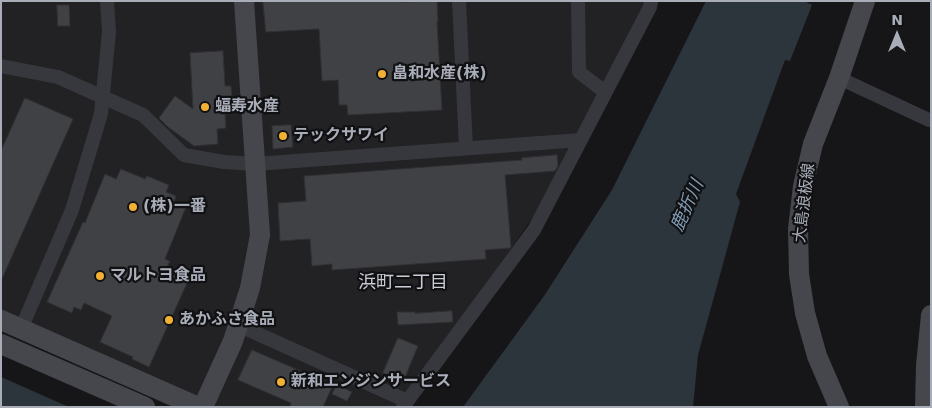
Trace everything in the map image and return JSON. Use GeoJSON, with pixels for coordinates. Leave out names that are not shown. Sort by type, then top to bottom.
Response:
{"type":"FeatureCollection","features":[{"type":"Feature","properties":{"kind":"street"},"geometry":{"type":"LineString","coordinates":[[20,328],[72,210],[101,114],[109,32],[107,1]]}},
{"type":"Feature","properties":{"kind":"street"},"geometry":{"type":"LineString","coordinates":[[203,407],[233,341],[250,288],[260,235],[244,1]]}},
{"type":"Feature","properties":{"kind":"street"},"geometry":{"type":"LineString","coordinates":[[459,1],[466,148]]}},
{"type":"Feature","properties":{"kind":"street"},"geometry":{"type":"LineString","coordinates":[[578,1],[579,72],[605,92]]}},
{"type":"Feature","properties":{"kind":"street"},"geometry":{"type":"LineString","coordinates":[[238,325],[405,404],[534,230],[650,7],[651,1]]}},
{"type":"Feature","properties":{"kind":"street","name":"大島浪板線"},"geometry":{"type":"LineString","coordinates":[[839,407],[817,356],[805,314],[799,274],[798,229],[803,186],[813,144],[839,78],[865,1]]}},
{"type":"Feature","properties":{"kind":"street"},"geometry":{"type":"LineString","coordinates":[[1,66],[58,78],[103,97],[143,115],[184,155],[224,162],[255,164],[581,140]]}},
{"type":"Feature","properties":{"kind":"street"},"geometry":{"type":"LineString","coordinates":[[839,78],[929,120]]}},
{"type":"Feature","properties":{"kind":"street"},"geometry":{"type":"LineString","coordinates":[[925,407],[926,365],[931,315]]}},
{"type":"Feature","properties":{"kind":"street"},"geometry":{"type":"LineString","coordinates":[[1,320],[198,407]]}},
{"type":"Feature","properties":{"kind":"street"},"geometry":{"type":"LineString","coordinates":[[1,344],[145,407]]}},
{"type":"Feature","properties":{"kind":"shaded area"},"geometry":{"type":"Polygon","coordinates":[[[1,1],[658,1],[563,173],[403,407],[199,407],[1,319],[1,1]]]}},
{"type":"Feature","properties":{"kind":"water","name":"鹿折川"},"geometry":{"type":"Polygon","coordinates":[[[706,1],[804,1],[812,5],[790,61],[785,60],[736,194],[740,202],[698,355],[693,407],[463,407],[544,296],[612,190],[706,1]]]}},
{"type":"Feature","properties":{"kind":"water"},"geometry":{"type":"Polygon","coordinates":[[[1,377],[69,407],[1,407],[1,377]]]}},
{"type":"Feature","properties":{"kind":"building"},"geometry":{"type":"Polygon","coordinates":[[[263,1],[437,1],[442,110],[348,115],[347,105],[339,105],[338,80],[322,81],[319,29],[266,32],[263,1]]]}},
{"type":"Feature","properties":{"kind":"building"},"geometry":{"type":"Polygon","coordinates":[[[57,5],[69,5],[70,26],[58,26],[57,5]]]}},
{"type":"Feature","properties":{"kind":"building"},"geometry":{"type":"Polygon","coordinates":[[[223,51],[225,86],[231,86],[233,114],[225,114],[226,128],[217,129],[218,144],[194,146],[159,118],[175,96],[193,109],[190,53],[223,51]]]}},
{"type":"Feature","properties":{"kind":"building"},"geometry":{"type":"Polygon","coordinates":[[[25,98],[73,119],[1,281],[1,151],[25,98]]]}},
{"type":"Feature","properties":{"kind":"building"},"geometry":{"type":"Polygon","coordinates":[[[291,125],[293,147],[273,149],[272,126],[291,125]]]}},
{"type":"Feature","properties":{"kind":"building"},"geometry":{"type":"Polygon","coordinates":[[[557,155],[558,166],[555,171],[505,175],[511,247],[485,250],[486,259],[332,270],[332,264],[312,266],[310,239],[280,241],[278,203],[306,201],[304,176],[522,160],[522,158],[557,155]]]}},
{"type":"Feature","properties":{"kind":"building"},"geometry":{"type":"Polygon","coordinates":[[[121,169],[145,179],[147,176],[169,185],[166,192],[176,196],[174,202],[186,207],[165,259],[170,261],[165,271],[188,281],[149,367],[132,359],[133,357],[100,342],[112,316],[84,303],[81,310],[74,307],[72,313],[47,302],[83,222],[85,223],[105,174],[116,179],[121,169]]]}},
{"type":"Feature","properties":{"kind":"building"},"geometry":{"type":"Polygon","coordinates":[[[452,311],[453,322],[398,325],[397,312],[452,311]]]}},
{"type":"Feature","properties":{"kind":"building"},"geometry":{"type":"Polygon","coordinates":[[[398,338],[418,346],[403,382],[383,373],[398,338]]]}},
{"type":"Feature","properties":{"kind":"building"},"geometry":{"type":"Polygon","coordinates":[[[252,350],[333,385],[323,407],[290,407],[291,403],[238,380],[252,350]]]}},
{"type":"Feature","properties":{"kind":"building"},"geometry":{"type":"Polygon","coordinates":[[[337,385],[352,392],[347,401],[332,394],[337,385]]]}},
{"type":"Feature","properties":{"kind":"place","name":"畠和水産(株)"},"geometry":{"type":"Point","coordinates":[382,74]}},
{"type":"Feature","properties":{"kind":"place","name":"蝠寿水産"},"geometry":{"type":"Point","coordinates":[205,107]}},
{"type":"Feature","properties":{"kind":"place","name":"テックサワイ"},"geometry":{"type":"Point","coordinates":[283,136]}},
{"type":"Feature","properties":{"kind":"place","name":"(株)一番"},"geometry":{"type":"Point","coordinates":[133,207]}},
{"type":"Feature","properties":{"kind":"place","name":"マルトヨ食品"},"geometry":{"type":"Point","coordinates":[100,276]}},
{"type":"Feature","properties":{"kind":"place","name":"あかふさ食品"},"geometry":{"type":"Point","coordinates":[169,320]}},
{"type":"Feature","properties":{"kind":"place","name":"新和エンジンサービス"},"geometry":{"type":"Point","coordinates":[281,382]}},
{"type":"Feature","properties":{"kind":"district","name":"浜町二丁目"},"geometry":{"type":"Point","coordinates":[403,283]}}]}
